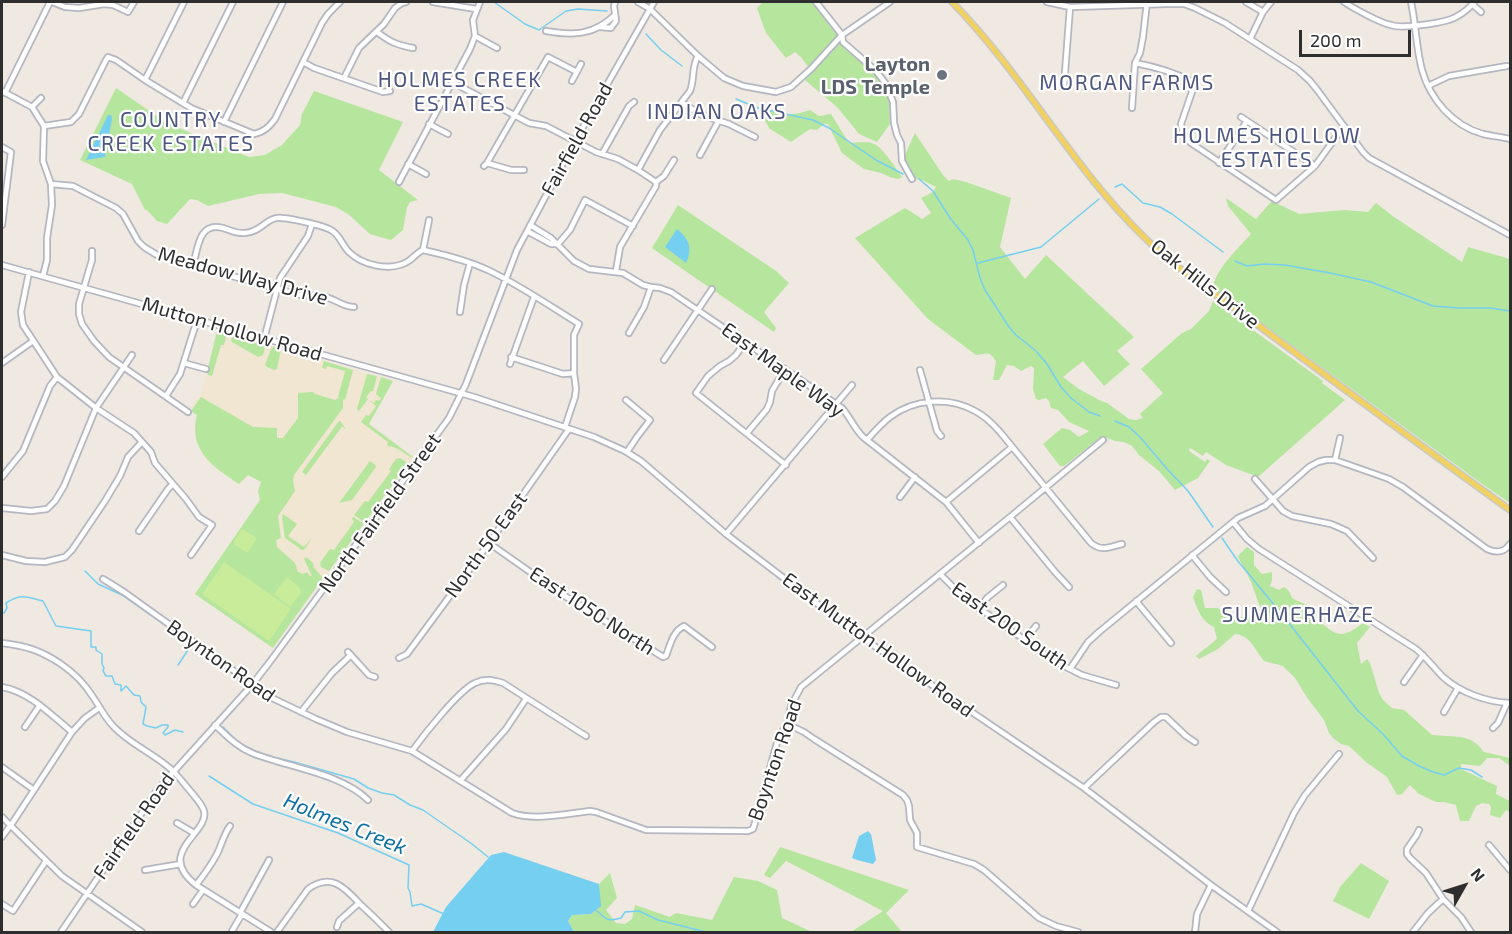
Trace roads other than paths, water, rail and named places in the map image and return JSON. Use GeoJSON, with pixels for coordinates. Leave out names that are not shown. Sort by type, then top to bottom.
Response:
{"type":"FeatureCollection","features":[{"type":"Feature","properties":{"kind":"main road","name":"Oak Hills Drive"},"geometry":{"type":"LineString","coordinates":[[955,2],[1096,184],[1145,238],[1206,288],[1404,435],[1510,510]]}},
{"type":"Feature","properties":{"kind":"street"},"geometry":{"type":"LineString","coordinates":[[43,276],[47,260],[47,238],[52,205],[51,184],[43,161],[45,126],[32,107],[3,92],[51,2],[65,7],[79,8],[113,5],[128,12],[134,2]]}},
{"type":"Feature","properties":{"kind":"street"},"geometry":{"type":"LineString","coordinates":[[145,80],[184,2]]}},
{"type":"Feature","properties":{"kind":"street"},"geometry":{"type":"LineString","coordinates":[[183,103],[233,2]]}},
{"type":"Feature","properties":{"kind":"street"},"geometry":{"type":"LineString","coordinates":[[224,122],[283,2]]}},
{"type":"Feature","properties":{"kind":"street"},"geometry":{"type":"LineString","coordinates":[[45,126],[71,122],[79,114],[108,57],[191,108],[254,134],[262,132],[275,119],[322,22],[340,2]]}},
{"type":"Feature","properties":{"kind":"street"},"geometry":{"type":"LineString","coordinates":[[344,78],[359,48],[377,32],[395,8],[406,2]]}},
{"type":"Feature","properties":{"kind":"street"},"geometry":{"type":"LineString","coordinates":[[433,2],[476,9]]}},
{"type":"Feature","properties":{"kind":"street"},"geometry":{"type":"LineString","coordinates":[[399,182],[470,49],[475,36],[473,20],[480,2]]}},
{"type":"Feature","properties":{"kind":"street"},"geometry":{"type":"LineString","coordinates":[[546,31],[572,34],[588,32],[615,15],[615,2]]}},
{"type":"Feature","properties":{"kind":"street"},"geometry":{"type":"LineString","coordinates":[[638,2],[650,9],[724,78],[743,86],[776,92],[791,87],[842,35],[890,2]]}},
{"type":"Feature","properties":{"kind":"street","name":"Fairfield Road"},"geometry":{"type":"LineString","coordinates":[[505,279],[517,250],[575,141],[654,2]]}},
{"type":"Feature","properties":{"kind":"street"},"geometry":{"type":"LineString","coordinates":[[816,2],[842,35],[843,42],[876,71],[886,84],[893,102],[894,123],[901,143],[902,161],[912,179]]}},
{"type":"Feature","properties":{"kind":"street"},"geometry":{"type":"LineString","coordinates":[[1047,2],[1070,7],[1146,3],[1176,4],[1194,8],[1220,20],[1298,70],[1310,81],[1369,158],[1510,235]]}},
{"type":"Feature","properties":{"kind":"street"},"geometry":{"type":"LineString","coordinates":[[1246,2],[1263,12]]}},
{"type":"Feature","properties":{"kind":"street"},"geometry":{"type":"LineString","coordinates":[[1251,39],[1263,12],[1271,2]]}},
{"type":"Feature","properties":{"kind":"street"},"geometry":{"type":"LineString","coordinates":[[1344,2],[1389,25],[1401,27],[1456,18],[1473,3],[1481,12]]}},
{"type":"Feature","properties":{"kind":"street"},"geometry":{"type":"LineString","coordinates":[[1411,2],[1422,70],[1437,102],[1461,124],[1482,134],[1510,139]]}},
{"type":"Feature","properties":{"kind":"street"},"geometry":{"type":"LineString","coordinates":[[1132,108],[1135,63],[1143,36],[1146,3]]}},
{"type":"Feature","properties":{"kind":"street"},"geometry":{"type":"LineString","coordinates":[[1064,86],[1070,7]]}},
{"type":"Feature","properties":{"kind":"street"},"geometry":{"type":"LineString","coordinates":[[377,32],[388,41],[413,48]]}},
{"type":"Feature","properties":{"kind":"street"},"geometry":{"type":"LineString","coordinates":[[475,36],[497,48]]}},
{"type":"Feature","properties":{"kind":"street"},"geometry":{"type":"LineString","coordinates":[[638,170],[660,130],[682,103],[693,84],[694,61],[698,56]]}},
{"type":"Feature","properties":{"kind":"street"},"geometry":{"type":"LineString","coordinates":[[524,170],[511,171],[485,164],[548,57],[577,72]]}},
{"type":"Feature","properties":{"kind":"street"},"geometry":{"type":"LineString","coordinates":[[303,62],[382,92],[390,91]]}},
{"type":"Feature","properties":{"kind":"street"},"geometry":{"type":"LineString","coordinates":[[1135,63],[1163,69],[1195,83],[1180,124],[1183,134],[1191,143],[1276,200],[1315,166],[1344,126]]}},
{"type":"Feature","properties":{"kind":"street"},"geometry":{"type":"LineString","coordinates":[[572,81],[581,64]]}},
{"type":"Feature","properties":{"kind":"street"},"geometry":{"type":"LineString","coordinates":[[1428,86],[1449,76],[1507,66]]}},
{"type":"Feature","properties":{"kind":"street"},"geometry":{"type":"LineString","coordinates":[[452,82],[530,123],[546,126],[602,154],[618,159],[656,182]]}},
{"type":"Feature","properties":{"kind":"street"},"geometry":{"type":"LineString","coordinates":[[32,107],[41,98]]}},
{"type":"Feature","properties":{"kind":"street"},"geometry":{"type":"LineString","coordinates":[[602,154],[629,106],[634,102]]}},
{"type":"Feature","properties":{"kind":"street"},"geometry":{"type":"LineString","coordinates":[[682,103],[702,115],[729,124],[755,137]]}},
{"type":"Feature","properties":{"kind":"street"},"geometry":{"type":"LineString","coordinates":[[1240,117],[1315,166]]}},
{"type":"Feature","properties":{"kind":"street"},"geometry":{"type":"LineString","coordinates":[[699,154],[719,120]]}},
{"type":"Feature","properties":{"kind":"street"},"geometry":{"type":"LineString","coordinates":[[1220,163],[1247,121]]}},
{"type":"Feature","properties":{"kind":"street"},"geometry":{"type":"LineString","coordinates":[[429,124],[448,134]]}},
{"type":"Feature","properties":{"kind":"street"},"geometry":{"type":"LineString","coordinates":[[2,147],[11,152],[3,194],[2,225]]}},
{"type":"Feature","properties":{"kind":"street"},"geometry":{"type":"LineString","coordinates":[[616,271],[620,247],[656,186],[656,182],[664,176],[674,160]]}},
{"type":"Feature","properties":{"kind":"street"},"geometry":{"type":"LineString","coordinates":[[408,164],[426,174]]}},
{"type":"Feature","properties":{"kind":"street","name":"Meadow Way Drive"},"geometry":{"type":"LineString","coordinates":[[51,184],[73,186],[116,208],[123,214],[138,241],[157,255],[307,297],[321,296],[333,299],[348,307],[354,307]]}},
{"type":"Feature","properties":{"kind":"street"},"geometry":{"type":"LineString","coordinates":[[558,244],[570,230],[585,200],[633,226]]}},
{"type":"Feature","properties":{"kind":"street"},"geometry":{"type":"LineString","coordinates":[[193,266],[199,241],[208,229],[220,227],[245,233],[259,230],[276,217],[330,230],[341,238],[349,251],[358,258],[377,266],[393,267],[403,264],[423,250],[429,220]]}},
{"type":"Feature","properties":{"kind":"street"},"geometry":{"type":"LineString","coordinates":[[264,339],[280,278],[308,236],[312,224]]}},
{"type":"Feature","properties":{"kind":"street","name":"East Maple Way"},"geometry":{"type":"LineString","coordinates":[[530,225],[546,234],[574,261],[589,269],[600,272],[616,271],[651,287],[671,292],[842,408],[858,432],[945,502],[979,543]]}},
{"type":"Feature","properties":{"kind":"street","name":"East Maple Way"},"geometry":{"type":"LineString","coordinates":[[527,231],[551,244],[558,244]]}},
{"type":"Feature","properties":{"kind":"street"},"geometry":{"type":"LineString","coordinates":[[423,250],[470,263],[505,279],[534,297],[510,364]]}},
{"type":"Feature","properties":{"kind":"street"},"geometry":{"type":"LineString","coordinates":[[92,251],[92,260],[80,304],[79,314],[82,324],[109,357],[188,412]]}},
{"type":"Feature","properties":{"kind":"street"},"geometry":{"type":"LineString","coordinates":[[460,312],[470,263]]}},
{"type":"Feature","properties":{"kind":"street","name":"Mutton Hollow Road"},"geometry":{"type":"LineString","coordinates":[[2,265],[462,394]]}},
{"type":"Feature","properties":{"kind":"street"},"geometry":{"type":"LineString","coordinates":[[28,272],[22,325],[57,377],[96,408],[129,428],[151,452],[155,463],[199,517],[212,525],[191,555]]}},
{"type":"Feature","properties":{"kind":"street","name":"North Fairfield Street"},"geometry":{"type":"LineString","coordinates":[[215,725],[251,686],[443,428],[462,394],[505,279]]}},
{"type":"Feature","properties":{"kind":"street"},"geometry":{"type":"LineString","coordinates":[[629,333],[644,307],[651,287]]}},
{"type":"Feature","properties":{"kind":"street"},"geometry":{"type":"LineString","coordinates":[[664,360],[712,289]]}},
{"type":"Feature","properties":{"kind":"street","name":"North 50 East"},"geometry":{"type":"LineString","coordinates":[[399,658],[407,654],[489,543],[567,428],[576,389],[574,335],[579,324],[534,297]]}},
{"type":"Feature","properties":{"kind":"street"},"geometry":{"type":"LineString","coordinates":[[166,396],[177,380],[184,363],[197,320]]}},
{"type":"Feature","properties":{"kind":"street"},"geometry":{"type":"LineString","coordinates":[[2,363],[33,341]]}},
{"type":"Feature","properties":{"kind":"street"},"geometry":{"type":"LineString","coordinates":[[745,342],[729,362],[708,376],[696,393],[786,465]]}},
{"type":"Feature","properties":{"kind":"street"},"geometry":{"type":"LineString","coordinates":[[2,508],[31,511],[47,509],[55,501],[64,486],[96,408],[132,355]]}},
{"type":"Feature","properties":{"kind":"street"},"geometry":{"type":"LineString","coordinates":[[511,357],[562,374],[574,373]]}},
{"type":"Feature","properties":{"kind":"street"},"geometry":{"type":"LineString","coordinates":[[184,363],[206,369]]}},
{"type":"Feature","properties":{"kind":"street"},"geometry":{"type":"LineString","coordinates":[[747,433],[767,409],[772,391],[785,369]]}},
{"type":"Feature","properties":{"kind":"street"},"geometry":{"type":"LineString","coordinates":[[920,370],[937,431],[941,436]]}},
{"type":"Feature","properties":{"kind":"street"},"geometry":{"type":"LineString","coordinates":[[2,477],[23,451],[50,386],[57,377]]}},
{"type":"Feature","properties":{"kind":"street"},"geometry":{"type":"LineString","coordinates":[[726,534],[852,385]]}},
{"type":"Feature","properties":{"kind":"street","name":"East Mutton Hollow Road"},"geometry":{"type":"LineString","coordinates":[[462,394],[594,437],[641,461],[726,534],[861,637],[1084,788],[1277,933]]}},
{"type":"Feature","properties":{"kind":"street"},"geometry":{"type":"LineString","coordinates":[[626,400],[650,420],[627,452]]}},
{"type":"Feature","properties":{"kind":"street"},"geometry":{"type":"LineString","coordinates":[[867,440],[900,410],[929,402],[943,401],[962,405],[976,411],[1000,432],[1091,543],[1103,549],[1122,544]]}},
{"type":"Feature","properties":{"kind":"street"},"geometry":{"type":"LineString","coordinates":[[1335,460],[1340,438]]}},
{"type":"Feature","properties":{"kind":"street","name":"Boynton Road"},"geometry":{"type":"LineString","coordinates":[[103,579],[272,699],[347,732],[412,752],[512,813],[534,816],[590,811],[646,830],[750,830],[754,826],[778,739],[787,724],[791,706],[801,687],[1103,440]]}},
{"type":"Feature","properties":{"kind":"street"},"geometry":{"type":"LineString","coordinates":[[2,555],[26,561],[45,562],[65,557],[105,501],[128,458],[142,442]]}},
{"type":"Feature","properties":{"kind":"street"},"geometry":{"type":"LineString","coordinates":[[945,502],[1012,447]]}},
{"type":"Feature","properties":{"kind":"street"},"geometry":{"type":"LineString","coordinates":[[1070,669],[1088,642],[1136,601],[1233,522],[1244,514],[1264,506],[1309,467],[1318,462],[1335,460],[1389,479],[1494,552],[1508,548],[1510,544]]}},
{"type":"Feature","properties":{"kind":"street"},"geometry":{"type":"LineString","coordinates":[[2,467],[7,472]]}},
{"type":"Feature","properties":{"kind":"street"},"geometry":{"type":"LineString","coordinates":[[900,497],[915,477]]}},
{"type":"Feature","properties":{"kind":"street"},"geometry":{"type":"LineString","coordinates":[[1255,479],[1283,511],[1292,516],[1340,527],[1347,531],[1373,558]]}},
{"type":"Feature","properties":{"kind":"street"},"geometry":{"type":"LineString","coordinates":[[140,531],[173,484]]}},
{"type":"Feature","properties":{"kind":"street"},"geometry":{"type":"LineString","coordinates":[[1010,517],[1069,587]]}},
{"type":"Feature","properties":{"kind":"street"},"geometry":{"type":"LineString","coordinates":[[1233,522],[1259,549],[1423,655],[1446,680],[1458,688],[1476,696],[1509,703],[1498,723],[1492,728]]}},
{"type":"Feature","properties":{"kind":"street","name":"East 1050 North"},"geometry":{"type":"LineString","coordinates":[[489,543],[560,593],[663,657],[666,656],[675,632],[684,626],[711,647]]}},
{"type":"Feature","properties":{"kind":"street"},"geometry":{"type":"LineString","coordinates":[[1192,555],[1210,578],[1226,592]]}},
{"type":"Feature","properties":{"kind":"street","name":"East 200 South"},"geometry":{"type":"LineString","coordinates":[[940,574],[963,597],[1058,663],[1082,675],[1116,686]]}},
{"type":"Feature","properties":{"kind":"street"},"geometry":{"type":"LineString","coordinates":[[979,609],[987,598],[1003,585]]}},
{"type":"Feature","properties":{"kind":"street"},"geometry":{"type":"LineString","coordinates":[[1136,601],[1171,643]]}},
{"type":"Feature","properties":{"kind":"street"},"geometry":{"type":"LineString","coordinates":[[1025,640],[1036,626]]}},
{"type":"Feature","properties":{"kind":"street"},"geometry":{"type":"LineString","coordinates":[[2,643],[36,650],[63,666],[85,685],[99,708],[119,732],[173,771],[204,811],[203,820],[183,848],[181,855],[181,864],[188,879],[271,933]]}},
{"type":"Feature","properties":{"kind":"street"},"geometry":{"type":"LineString","coordinates":[[302,712],[349,654],[369,675],[375,677]]}},
{"type":"Feature","properties":{"kind":"street"},"geometry":{"type":"LineString","coordinates":[[1404,682],[1423,655]]}},
{"type":"Feature","properties":{"kind":"street"},"geometry":{"type":"LineString","coordinates":[[412,752],[419,741],[469,686],[478,681],[494,680],[503,683],[586,736]]}},
{"type":"Feature","properties":{"kind":"street"},"geometry":{"type":"LineString","coordinates":[[2,687],[18,691],[40,705],[72,732]]}},
{"type":"Feature","properties":{"kind":"street"},"geometry":{"type":"LineString","coordinates":[[1444,712],[1458,688]]}},
{"type":"Feature","properties":{"kind":"street"},"geometry":{"type":"LineString","coordinates":[[460,781],[506,729],[526,699]]}},
{"type":"Feature","properties":{"kind":"street"},"geometry":{"type":"LineString","coordinates":[[25,727],[40,705]]}},
{"type":"Feature","properties":{"kind":"street"},"geometry":{"type":"LineString","coordinates":[[2,837],[72,732],[85,717],[99,708]]}},
{"type":"Feature","properties":{"kind":"street"},"geometry":{"type":"LineString","coordinates":[[1084,788],[1161,717],[1166,717],[1195,742]]}},
{"type":"Feature","properties":{"kind":"street"},"geometry":{"type":"LineString","coordinates":[[787,724],[804,732],[903,795],[909,806],[910,820],[917,833],[916,847],[974,864],[1039,918],[1078,933]]}},
{"type":"Feature","properties":{"kind":"street"},"geometry":{"type":"LineString","coordinates":[[215,725],[239,747],[251,753],[345,784],[360,792],[368,800]]}},
{"type":"Feature","properties":{"kind":"street","name":"Fairfield Road"},"geometry":{"type":"LineString","coordinates":[[61,933],[144,808],[173,771],[215,725]]}},
{"type":"Feature","properties":{"kind":"street"},"geometry":{"type":"LineString","coordinates":[[1248,911],[1294,813],[1305,795],[1339,754]]}},
{"type":"Feature","properties":{"kind":"street"},"geometry":{"type":"LineString","coordinates":[[2,767],[34,790]]}},
{"type":"Feature","properties":{"kind":"street"},"geometry":{"type":"LineString","coordinates":[[2,817],[62,876],[138,932]]}},
{"type":"Feature","properties":{"kind":"street"},"geometry":{"type":"LineString","coordinates":[[177,823],[194,833]]}},
{"type":"Feature","properties":{"kind":"street"},"geometry":{"type":"LineString","coordinates":[[196,885],[210,866],[230,826]]}},
{"type":"Feature","properties":{"kind":"street"},"geometry":{"type":"LineString","coordinates":[[1419,830],[1407,849],[1407,854],[1426,873],[1443,899],[1461,917],[1471,933]]}},
{"type":"Feature","properties":{"kind":"street"},"geometry":{"type":"LineString","coordinates":[[1489,845],[1510,870]]}},
{"type":"Feature","properties":{"kind":"street"},"geometry":{"type":"LineString","coordinates":[[232,931],[269,860]]}},
{"type":"Feature","properties":{"kind":"street"},"geometry":{"type":"LineString","coordinates":[[2,904],[13,911],[46,861]]}},
{"type":"Feature","properties":{"kind":"street"},"geometry":{"type":"LineString","coordinates":[[145,870],[181,864]]}},
{"type":"Feature","properties":{"kind":"street"},"geometry":{"type":"LineString","coordinates":[[277,933],[308,889],[324,881],[334,882],[344,888],[389,933]]}},
{"type":"Feature","properties":{"kind":"street"},"geometry":{"type":"LineString","coordinates":[[1194,933],[1197,914],[1211,885]]}},
{"type":"Feature","properties":{"kind":"street"},"geometry":{"type":"LineString","coordinates":[[193,904],[203,890]]}},
{"type":"Feature","properties":{"kind":"street"},"geometry":{"type":"LineString","coordinates":[[1413,933],[1428,913],[1443,899]]}},
{"type":"Feature","properties":{"kind":"street"},"geometry":{"type":"LineString","coordinates":[[337,927],[339,921],[359,903]]}},
{"type":"Feature","properties":{"kind":"street"},"geometry":{"type":"LineString","coordinates":[[1053,933],[1056,926]]}},
{"type":"Feature","properties":{"kind":"water"},"geometry":{"type":"Polygon","coordinates":[[[108,115],[111,115],[112,119],[105,157],[86,160],[108,115]]]}},
{"type":"Feature","properties":{"kind":"water"},"geometry":{"type":"Polygon","coordinates":[[[677,229],[689,244],[686,263],[665,247],[677,229]]]}},
{"type":"Feature","properties":{"kind":"water"},"geometry":{"type":"Polygon","coordinates":[[[868,831],[871,834],[876,860],[873,864],[852,858],[859,836],[868,831]]]}},
{"type":"Feature","properties":{"kind":"water"},"geometry":{"type":"Polygon","coordinates":[[[504,852],[599,884],[601,906],[591,914],[572,915],[568,921],[574,932],[433,932],[446,907],[491,855],[504,852]]]}},
{"type":"Feature","properties":{"kind":"waterway"},"geometry":{"type":"LineString","coordinates":[[494,2],[525,24],[539,30],[566,11],[578,9],[607,11]]}},
{"type":"Feature","properties":{"kind":"waterway"},"geometry":{"type":"LineString","coordinates":[[646,34],[661,50],[682,66]]}},
{"type":"Feature","properties":{"kind":"waterway"},"geometry":{"type":"LineString","coordinates":[[736,99],[758,108],[813,120],[829,128],[876,160],[903,174]]}},
{"type":"Feature","properties":{"kind":"waterway"},"geometry":{"type":"LineString","coordinates":[[919,179],[933,191],[950,218],[968,240],[985,290],[1009,327],[1036,351],[1071,398],[1089,412],[1100,416]]}},
{"type":"Feature","properties":{"kind":"waterway"},"geometry":{"type":"LineString","coordinates":[[1115,187],[1122,184],[1143,203],[1160,207],[1172,214],[1223,252]]}},
{"type":"Feature","properties":{"kind":"waterway"},"geometry":{"type":"LineString","coordinates":[[978,263],[1041,247],[1099,199]]}},
{"type":"Feature","properties":{"kind":"waterway"},"geometry":{"type":"LineString","coordinates":[[1235,261],[1247,266],[1285,265],[1371,282],[1433,306],[1510,311]]}},
{"type":"Feature","properties":{"kind":"waterway"},"geometry":{"type":"LineString","coordinates":[[1115,421],[1129,427],[1140,437],[1188,491],[1213,527]]}},
{"type":"Feature","properties":{"kind":"waterway"},"geometry":{"type":"LineString","coordinates":[[1222,538],[1237,560],[1358,711],[1402,756],[1419,766],[1444,775],[1459,768],[1471,770],[1482,777]]}},
{"type":"Feature","properties":{"kind":"waterway"},"geometry":{"type":"LineString","coordinates":[[85,571],[98,584],[122,595],[192,644],[178,665]]}},
{"type":"Feature","properties":{"kind":"waterway","name":"Holmes Creek"},"geometry":{"type":"LineString","coordinates":[[2,613],[7,608],[6,603],[16,598],[28,597],[43,601],[56,626],[91,631],[91,647],[96,647],[96,650],[102,654],[103,671],[106,676],[112,676],[115,684],[121,685],[121,691],[126,686],[134,695],[140,696],[141,702],[146,707],[143,724],[156,728],[168,725],[163,733],[165,735],[175,730],[183,732]]}},
{"type":"Feature","properties":{"kind":"waterway"},"geometry":{"type":"LineString","coordinates":[[223,727],[239,743],[259,753]]}},
{"type":"Feature","properties":{"kind":"waterway"},"geometry":{"type":"LineString","coordinates":[[264,755],[354,779],[368,788],[394,795],[423,810],[488,857]]}},
{"type":"Feature","properties":{"kind":"waterway","name":"Holmes Creek"},"geometry":{"type":"LineString","coordinates":[[209,776],[253,804],[338,833],[409,865],[408,888],[412,906],[421,904],[444,914]]}},
{"type":"Feature","properties":{"kind":"waterway","name":"Holmes Creek"},"geometry":{"type":"LineString","coordinates":[[596,910],[610,920],[621,918],[625,912],[639,911],[658,920],[706,932]]}},
{"type":"Feature","properties":{"kind":"place","name":"Layton LDS Temple"},"geometry":{"type":"Point","coordinates":[942,75]}},
{"type":"Feature","properties":{"kind":"district","name":"MORGAN FARMS"},"geometry":{"type":"Point","coordinates":[1127,83]}},
{"type":"Feature","properties":{"kind":"district","name":"HOLMES CREEK ESTATES"},"geometry":{"type":"Point","coordinates":[460,92]}},
{"type":"Feature","properties":{"kind":"district","name":"INDIAN OAKS"},"geometry":{"type":"Point","coordinates":[717,112]}},
{"type":"Feature","properties":{"kind":"district","name":"COUNTRY CREEK ESTATES"},"geometry":{"type":"Point","coordinates":[171,132]}},
{"type":"Feature","properties":{"kind":"district","name":"HOLMES HOLLOW ESTATES"},"geometry":{"type":"Point","coordinates":[1267,148]}},
{"type":"Feature","properties":{"kind":"district","name":"SUMMERHAZE"},"geometry":{"type":"Point","coordinates":[1298,615]}}]}
